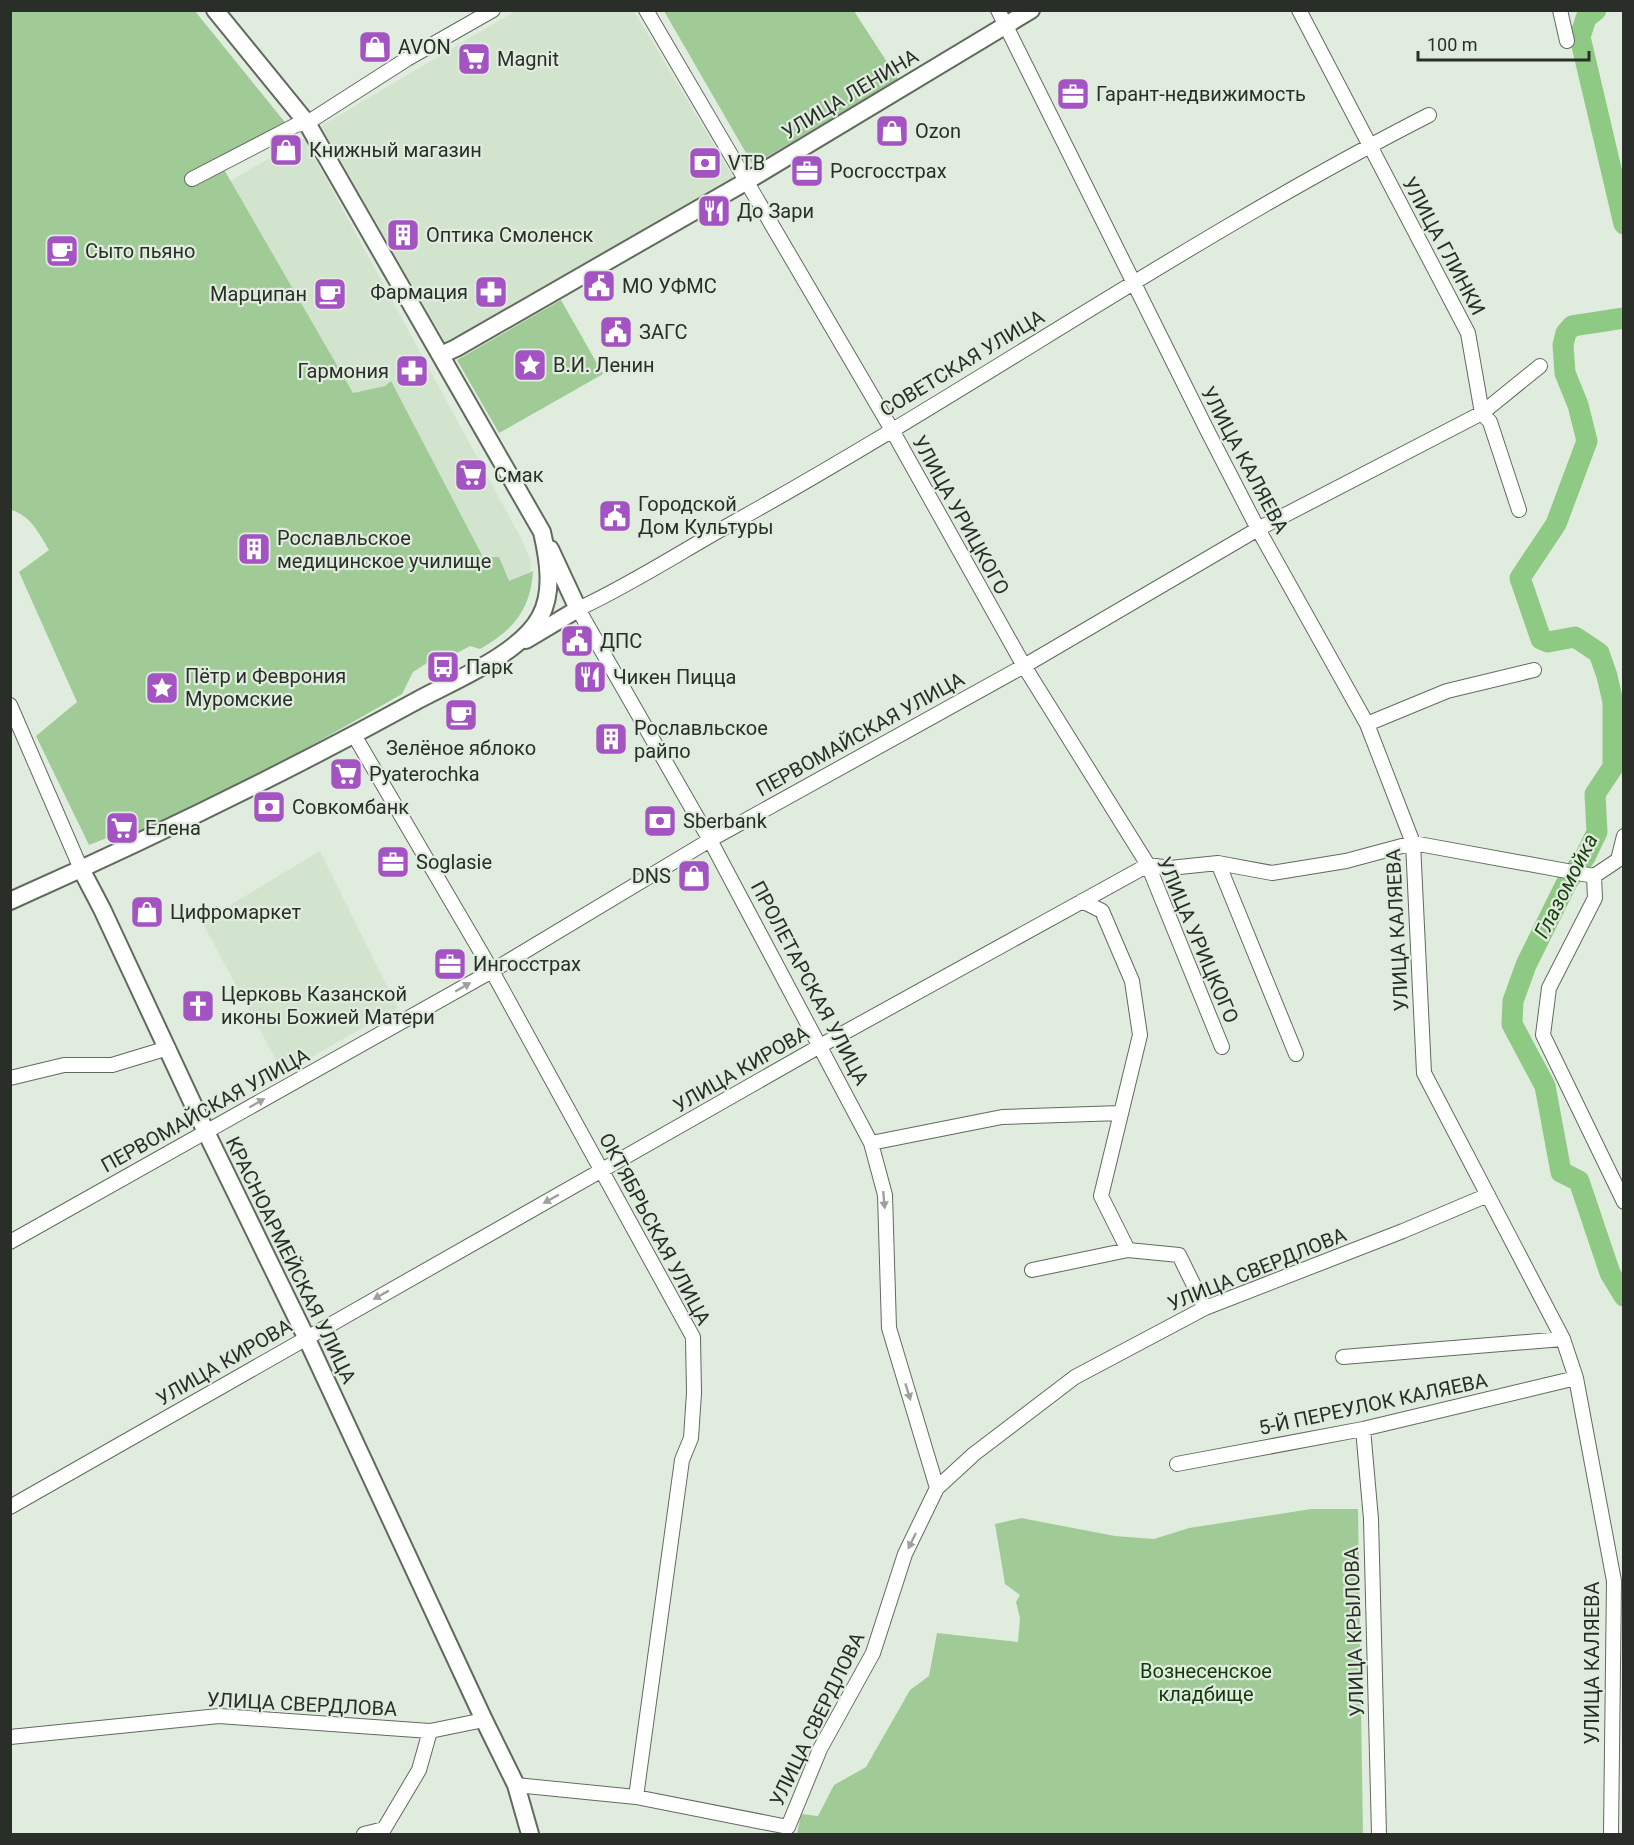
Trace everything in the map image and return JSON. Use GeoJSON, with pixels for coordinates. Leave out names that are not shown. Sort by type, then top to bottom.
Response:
{"type":"FeatureCollection","features":[{"type":"Feature","properties":{"kind":"main road","name":"ПРОЛЕТАРСКАЯ УЛИЦА"},"geometry":{"type":"LineString","coordinates":[[215,10],[307,123],[542,532],[578,609]]}},
{"type":"Feature","properties":{"kind":"main road","name":"УЛИЦА ЛЕНИНА"},"geometry":{"type":"LineString","coordinates":[[441,355],[747,181],[1001,18],[1031,10]]}},
{"type":"Feature","properties":{"kind":"main road","name":"ПРОЛЕТАРСКАЯ УЛИЦА"},"geometry":{"type":"LineString","coordinates":[[540,616],[548,589],[549,560],[542,532]]}},
{"type":"Feature","properties":{"kind":"main road","name":"СОВЕТСКАЯ УЛИЦА"},"geometry":{"type":"LineString","coordinates":[[10,901],[205,812],[354,735],[515,647],[578,609]]}},
{"type":"Feature","properties":{"kind":"main road","name":"СОВЕТСКАЯ УЛИЦА"},"geometry":{"type":"LineString","coordinates":[[515,647],[540,616]]}},
{"type":"Feature","properties":{"kind":"main road","name":"КРАСНОАРМЕЙСКАЯ УЛИЦА"},"geometry":{"type":"LineString","coordinates":[[81,869],[306,1337],[516,1785],[530,1834]]}},
{"type":"Feature","properties":{"kind":"street"},"geometry":{"type":"LineString","coordinates":[[192,179],[296,125],[307,123],[407,59],[493,10]]}},
{"type":"Feature","properties":{"kind":"street","name":"УЛИЦА УРИЦКОГО"},"geometry":{"type":"LineString","coordinates":[[646,10],[892,430],[1023,666],[1148,865],[1222,1047]]}},
{"type":"Feature","properties":{"kind":"street","name":"УЛИЦА ГЛИНКИ"},"geometry":{"type":"LineString","coordinates":[[1299,10],[1468,333],[1482,413],[1490,422],[1519,510]]}},
{"type":"Feature","properties":{"kind":"street"},"geometry":{"type":"LineString","coordinates":[[1560,10],[1567,40]]}},
{"type":"Feature","properties":{"kind":"street","name":"УЛИЦА КАЛЯЕВА"},"geometry":{"type":"LineString","coordinates":[[1001,18],[1132,283],[1258,529],[1366,724],[1413,843],[1424,1073],[1563,1339],[1576,1378],[1614,1581],[1618,1708],[1611,1834]]}},
{"type":"Feature","properties":{"kind":"street","name":"СОВЕТСКАЯ УЛИЦА"},"geometry":{"type":"LineString","coordinates":[[578,609],[804,484],[1132,283],[1369,146],[1429,115]]}},
{"type":"Feature","properties":{"kind":"street","name":"ПЕРВОМАЙСКАЯ УЛИЦА"},"geometry":{"type":"LineString","coordinates":[[10,1242],[492,970],[710,840],[1023,666],[1258,529],[1482,413],[1539,366]]}},
{"type":"Feature","properties":{"kind":"street","name":"ПРОЛЕТАРСКАЯ УЛИЦА"},"geometry":{"type":"LineString","coordinates":[[578,609],[710,840],[871,1143],[885,1195],[890,1328],[937,1488]]}},
{"type":"Feature","properties":{"kind":"street"},"geometry":{"type":"LineString","coordinates":[[1366,724],[1446,691],[1534,670]]}},
{"type":"Feature","properties":{"kind":"street","name":"КРАСНОАРМЕЙСКАЯ УЛИЦА"},"geometry":{"type":"LineString","coordinates":[[10,705],[81,869]]}},
{"type":"Feature","properties":{"kind":"street","name":"ОКТЯБРЬСКАЯ УЛИЦА"},"geometry":{"type":"LineString","coordinates":[[354,735],[492,970],[693,1336],[694,1394],[691,1438],[682,1460],[636,1797]]}},
{"type":"Feature","properties":{"kind":"street"},"geometry":{"type":"LineString","coordinates":[[1148,865],[1170,868],[1218,863],[1272,873],[1346,861],[1413,843],[1594,876],[1621,859],[1623,836]]}},
{"type":"Feature","properties":{"kind":"street"},"geometry":{"type":"LineString","coordinates":[[1218,863],[1296,1054]]}},
{"type":"Feature","properties":{"kind":"street","name":"УЛИЦА КИРОВА"},"geometry":{"type":"LineString","coordinates":[[10,1506],[820,1046],[1148,865]]}},
{"type":"Feature","properties":{"kind":"street"},"geometry":{"type":"LineString","coordinates":[[1594,876],[1595,898],[1549,988],[1543,1035],[1623,1202]]}},
{"type":"Feature","properties":{"kind":"street"},"geometry":{"type":"LineString","coordinates":[[1082,901],[1102,911],[1132,981],[1140,1035],[1101,1196],[1128,1250]]}},
{"type":"Feature","properties":{"kind":"street"},"geometry":{"type":"LineString","coordinates":[[10,1078],[64,1065],[112,1065],[168,1048]]}},
{"type":"Feature","properties":{"kind":"street"},"geometry":{"type":"LineString","coordinates":[[871,1143],[1002,1117],[1121,1113]]}},
{"type":"Feature","properties":{"kind":"street","name":"УЛИЦА СВЕРДЛОВА"},"geometry":{"type":"LineString","coordinates":[[516,1785],[636,1797],[789,1831],[820,1749],[873,1653],[905,1554],[937,1488],[974,1454],[1075,1377],[1205,1308],[1404,1231],[1488,1195]]}},
{"type":"Feature","properties":{"kind":"street"},"geometry":{"type":"LineString","coordinates":[[1032,1270],[1128,1250],[1179,1255],[1205,1308]]}},
{"type":"Feature","properties":{"kind":"street"},"geometry":{"type":"LineString","coordinates":[[1343,1357],[1563,1339]]}},
{"type":"Feature","properties":{"kind":"street","name":"5-Й ПЕРЕУЛОК КАЛЯЕВА"},"geometry":{"type":"LineString","coordinates":[[1177,1464],[1363,1429],[1576,1378]]}},
{"type":"Feature","properties":{"kind":"street","name":"УЛИЦА КРЫЛОВА"},"geometry":{"type":"LineString","coordinates":[[1363,1429],[1371,1519],[1379,1834]]}},
{"type":"Feature","properties":{"kind":"street","name":"УЛИЦА СВЕРДЛОВА"},"geometry":{"type":"LineString","coordinates":[[10,1737],[219,1716],[430,1731],[484,1720]]}},
{"type":"Feature","properties":{"kind":"street"},"geometry":{"type":"LineString","coordinates":[[364,1834],[384,1832],[419,1770],[430,1731]]}},
{"type":"Feature","properties":{"kind":"shaded area"},"geometry":{"type":"Polygon","coordinates":[[[517,10],[634,11],[733,177],[446,343],[321,126],[517,10]]]}},
{"type":"Feature","properties":{"kind":"shaded area"},"geometry":{"type":"Polygon","coordinates":[[[304,138],[522,540],[531,561],[530,571],[509,582],[483,557],[391,382],[385,386],[353,393],[230,181],[304,138]]]}},
{"type":"Feature","properties":{"kind":"shaded area"},"geometry":{"type":"Polygon","coordinates":[[[320,851],[398,1008],[283,1073],[202,922],[320,851]]]}},
{"type":"Feature","properties":{"kind":"green space"},"geometry":{"type":"Polygon","coordinates":[[[10,11],[195,11],[288,126],[222,166],[353,393],[385,386],[391,381],[483,557],[499,557],[509,581],[533,571],[528,597],[518,618],[502,635],[480,649],[470,646],[444,660],[435,658],[413,672],[402,694],[307,748],[144,834],[129,829],[89,845],[36,736],[77,702],[19,572],[49,550],[29,520],[11,510],[10,11]]]}},
{"type":"Feature","properties":{"kind":"green space"},"geometry":{"type":"Polygon","coordinates":[[[664,11],[854,11],[898,79],[753,165],[664,11]]]}},
{"type":"Feature","properties":{"kind":"green space"},"geometry":{"type":"Polygon","coordinates":[[[561,300],[603,374],[499,433],[457,360],[561,300]]]}},
{"type":"Feature","properties":{"kind":"green space","name":"Вознесенское кладбище"},"geometry":{"type":"Polygon","coordinates":[[[1311,1509],[1358,1509],[1363,1834],[797,1834],[801,1814],[818,1816],[834,1785],[866,1767],[910,1690],[929,1676],[937,1633],[1018,1642],[1020,1618],[1016,1602],[1020,1595],[1005,1584],[995,1524],[1021,1518],[1115,1536],[1154,1539],[1189,1528],[1311,1509]]]}},
{"type":"Feature","properties":{"kind":"waterway","name":"Глазомойка"},"geometry":{"type":"LineString","coordinates":[[1596,10],[1586,18],[1580,37],[1624,224]]}},
{"type":"Feature","properties":{"kind":"waterway","name":"Глазомойка"},"geometry":{"type":"LineString","coordinates":[[1624,318],[1572,326],[1566,333],[1563,345],[1565,373],[1578,405],[1587,441],[1556,524],[1520,578],[1541,639],[1548,642],[1575,637],[1599,653],[1613,702],[1613,767],[1595,794],[1597,832],[1585,857],[1567,882],[1526,965],[1513,1001],[1512,1024],[1545,1086],[1561,1172],[1579,1181],[1610,1273],[1624,1296]]}},
{"type":"Feature","properties":{"kind":"place","name":"AVON"},"geometry":{"type":"Point","coordinates":[375,47]}},
{"type":"Feature","properties":{"kind":"place","name":"Magnit"},"geometry":{"type":"Point","coordinates":[474,59]}},
{"type":"Feature","properties":{"kind":"place","name":"Гарант-недвижимость"},"geometry":{"type":"Point","coordinates":[1073,94]}},
{"type":"Feature","properties":{"kind":"place","name":"Ozon"},"geometry":{"type":"Point","coordinates":[892,131]}},
{"type":"Feature","properties":{"kind":"place","name":"Книжный магазин"},"geometry":{"type":"Point","coordinates":[286,150]}},
{"type":"Feature","properties":{"kind":"place","name":"VTB"},"geometry":{"type":"Point","coordinates":[705,163]}},
{"type":"Feature","properties":{"kind":"place","name":"Росгосстрах"},"geometry":{"type":"Point","coordinates":[807,171]}},
{"type":"Feature","properties":{"kind":"place","name":"До Зари"},"geometry":{"type":"Point","coordinates":[714,211]}},
{"type":"Feature","properties":{"kind":"place","name":"Оптика Смоленск"},"geometry":{"type":"Point","coordinates":[403,235]}},
{"type":"Feature","properties":{"kind":"place","name":"Сыто пьяно"},"geometry":{"type":"Point","coordinates":[62,251]}},
{"type":"Feature","properties":{"kind":"place","name":"МО УФМС"},"geometry":{"type":"Point","coordinates":[599,286]}},
{"type":"Feature","properties":{"kind":"place","name":"Фармация"},"geometry":{"type":"Point","coordinates":[491,292]}},
{"type":"Feature","properties":{"kind":"place","name":"Марципан"},"geometry":{"type":"Point","coordinates":[330,294]}},
{"type":"Feature","properties":{"kind":"place","name":"ЗАГС"},"geometry":{"type":"Point","coordinates":[616,332]}},
{"type":"Feature","properties":{"kind":"place","name":"В.И. Ленин"},"geometry":{"type":"Point","coordinates":[530,365]}},
{"type":"Feature","properties":{"kind":"place","name":"Гармония"},"geometry":{"type":"Point","coordinates":[412,371]}},
{"type":"Feature","properties":{"kind":"place","name":"Смак"},"geometry":{"type":"Point","coordinates":[471,475]}},
{"type":"Feature","properties":{"kind":"place","name":"Городской Дом Культуры"},"geometry":{"type":"Point","coordinates":[615,516]}},
{"type":"Feature","properties":{"kind":"place","name":"Рославльское медицинское училище"},"geometry":{"type":"Point","coordinates":[254,549]}},
{"type":"Feature","properties":{"kind":"place","name":"ДПС"},"geometry":{"type":"Point","coordinates":[577,641]}},
{"type":"Feature","properties":{"kind":"place","name":"Парк"},"geometry":{"type":"Point","coordinates":[443,667]}},
{"type":"Feature","properties":{"kind":"place","name":"Чикен Пицца"},"geometry":{"type":"Point","coordinates":[590,677]}},
{"type":"Feature","properties":{"kind":"place","name":"Пётр и Феврония Муромские"},"geometry":{"type":"Point","coordinates":[162,688]}},
{"type":"Feature","properties":{"kind":"place","name":"Зелёное яблоко"},"geometry":{"type":"Point","coordinates":[461,715]}},
{"type":"Feature","properties":{"kind":"place","name":"Рославльское райпо"},"geometry":{"type":"Point","coordinates":[611,739]}},
{"type":"Feature","properties":{"kind":"place","name":"Pyaterochka"},"geometry":{"type":"Point","coordinates":[346,774]}},
{"type":"Feature","properties":{"kind":"place","name":"Совкомбанк"},"geometry":{"type":"Point","coordinates":[269,807]}},
{"type":"Feature","properties":{"kind":"place","name":"Sberbank"},"geometry":{"type":"Point","coordinates":[660,821]}},
{"type":"Feature","properties":{"kind":"place","name":"Елена"},"geometry":{"type":"Point","coordinates":[122,828]}},
{"type":"Feature","properties":{"kind":"place","name":"Soglasie"},"geometry":{"type":"Point","coordinates":[393,862]}},
{"type":"Feature","properties":{"kind":"place","name":"DNS"},"geometry":{"type":"Point","coordinates":[694,876]}},
{"type":"Feature","properties":{"kind":"place","name":"Цифромаркет"},"geometry":{"type":"Point","coordinates":[147,912]}},
{"type":"Feature","properties":{"kind":"place","name":"Ингосстрах"},"geometry":{"type":"Point","coordinates":[450,964]}},
{"type":"Feature","properties":{"kind":"place","name":"Церковь Казанской иконы Божией Матери"},"geometry":{"type":"Point","coordinates":[198,1006]}}]}
